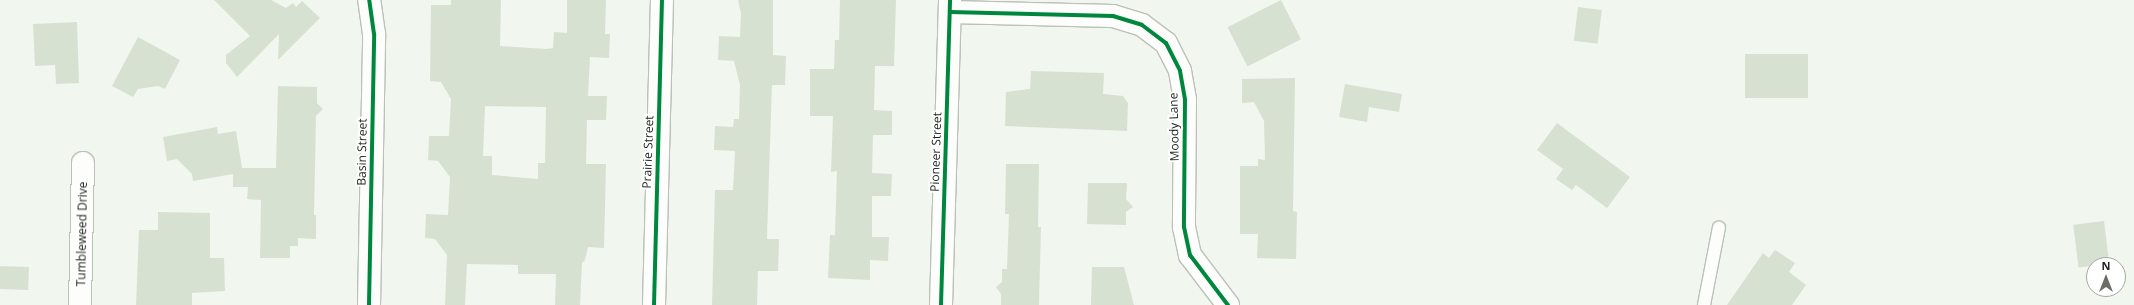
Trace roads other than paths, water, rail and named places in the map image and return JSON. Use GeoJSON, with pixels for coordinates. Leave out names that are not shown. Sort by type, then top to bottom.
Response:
{"type":"FeatureCollection","features":[{"type":"Feature","properties":{"kind":"street","name":"Basin Street"},"geometry":{"type":"LineString","coordinates":[[369,0],[374,34],[369,305]]}},
{"type":"Feature","properties":{"kind":"street","name":"Prairie Street"},"geometry":{"type":"LineString","coordinates":[[654,305],[662,0]]}},
{"type":"Feature","properties":{"kind":"street","name":"Pioneer Street"},"geometry":{"type":"LineString","coordinates":[[941,305],[950,6]]}},
{"type":"Feature","properties":{"kind":"street","name":"Moody Lane"},"geometry":{"type":"LineString","coordinates":[[950,6],[1113,16],[1142,25],[1166,43],[1180,71],[1185,100],[1184,227],[1189,248],[1205,278],[1228,305]]}},
{"type":"Feature","properties":{"kind":"street","name":"Tumbleweed Drive"},"geometry":{"type":"LineString","coordinates":[[80,305],[83,163]]}},
{"type":"Feature","properties":{"kind":"lane"},"geometry":{"type":"LineString","coordinates":[[1704,305],[1719,227]]}}]}
